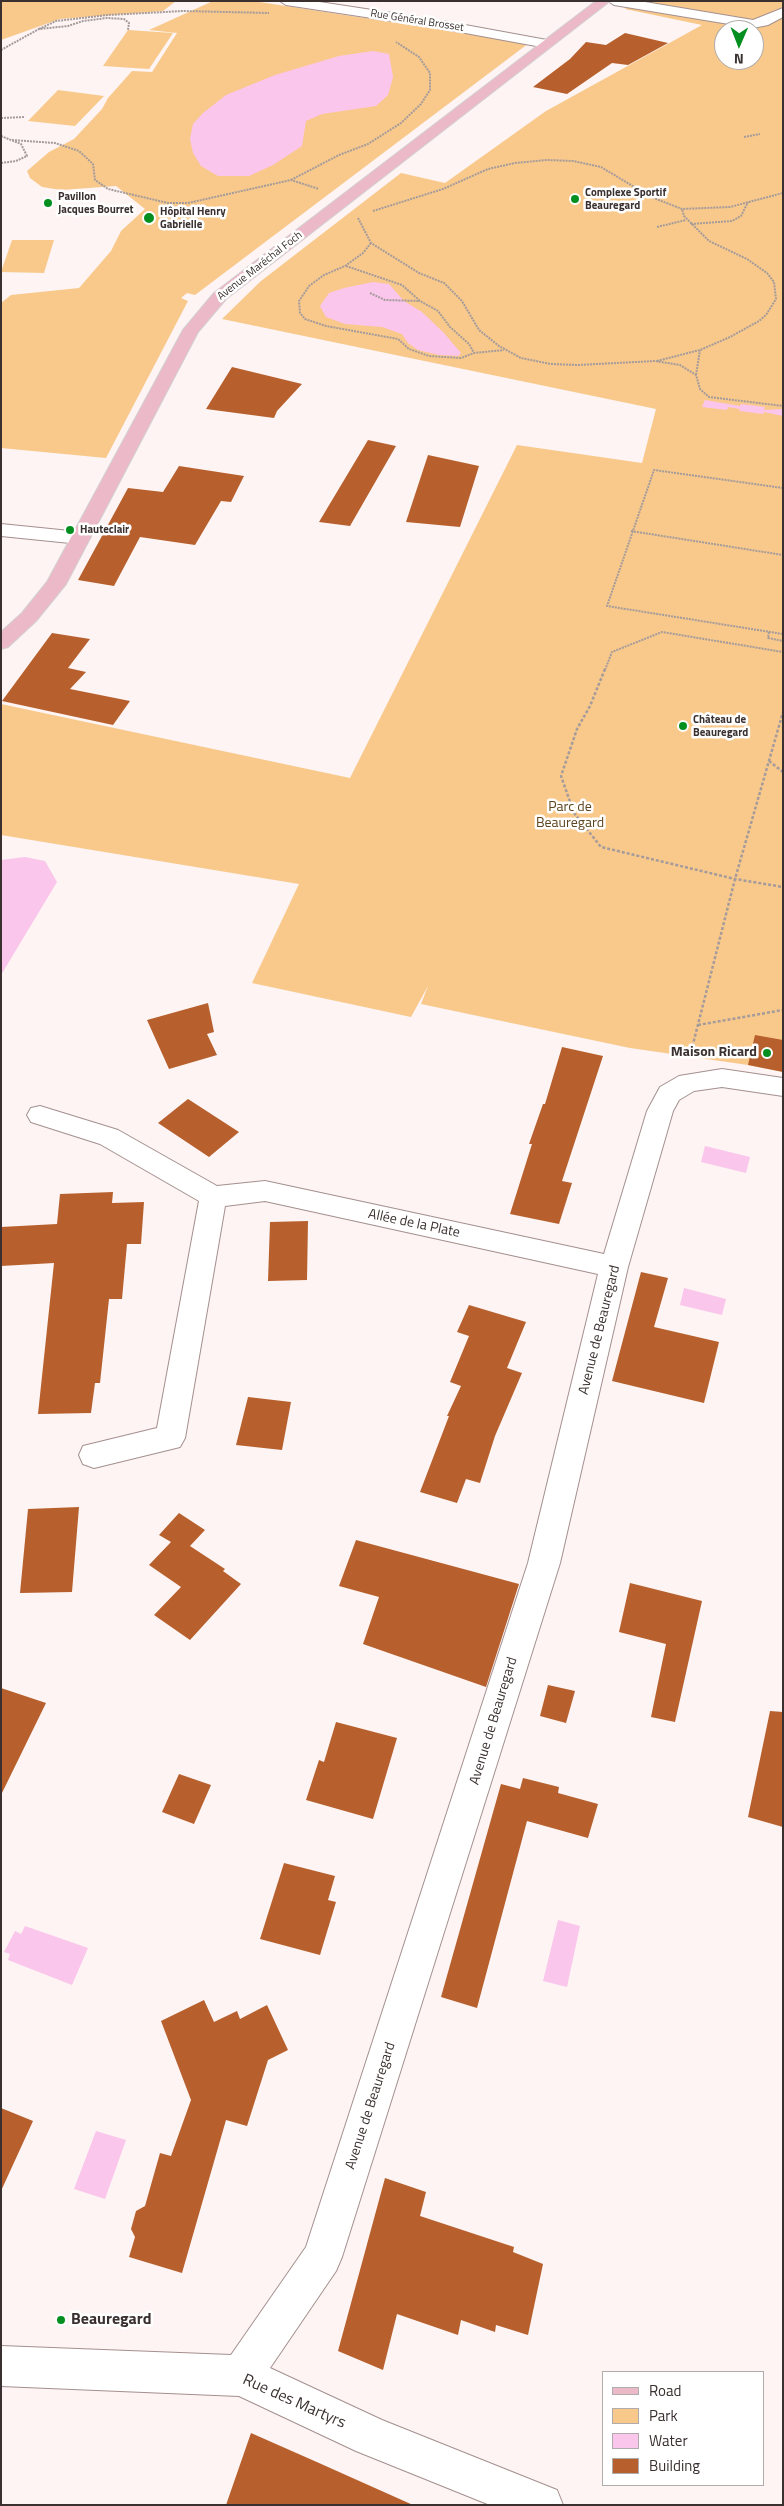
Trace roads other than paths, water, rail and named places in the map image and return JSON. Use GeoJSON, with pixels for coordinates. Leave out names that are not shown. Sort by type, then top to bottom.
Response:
{"type":"FeatureCollection","features":[{"type":"Feature","properties":{"kind":"main road","name":"Avenue Maréchal Foch"},"geometry":{"type":"LineString","coordinates":[[1,643],[28,618],[56,584],[191,330],[220,296],[604,1]]}},
{"type":"Feature","properties":{"kind":"street","name":"Rue Général Brosset"},"geometry":{"type":"LineString","coordinates":[[286,1],[438,24],[547,44]]}},
{"type":"Feature","properties":{"kind":"street"},"geometry":{"type":"LineString","coordinates":[[614,1],[753,24],[763,22],[783,12]]}},
{"type":"Feature","properties":{"kind":"street"},"geometry":{"type":"LineString","coordinates":[[1,530],[80,538]]}},
{"type":"Feature","properties":{"kind":"street","name":"Avenue de Beauregard"},"geometry":{"type":"LineString","coordinates":[[240,2376],[322,2257],[544,1562],[614,1268],[660,1111],[669,1094],[688,1083],[722,1078],[783,1087]]}},
{"type":"Feature","properties":{"kind":"street"},"geometry":{"type":"LineString","coordinates":[[40,1115],[109,1137],[213,1197],[170,1438],[94,1456]]}},
{"type":"Feature","properties":{"kind":"street","name":"Allée de la Plate"},"geometry":{"type":"LineString","coordinates":[[213,1197],[265,1191],[614,1268]]}},
{"type":"Feature","properties":{"kind":"street","name":"Rue des Martyrs"},"geometry":{"type":"LineString","coordinates":[[1,2366],[240,2376],[371,2436],[542,2505]]}},
{"type":"Feature","properties":{"kind":"water"},"geometry":{"type":"Polygon","coordinates":[[[373,51],[389,54],[393,77],[388,95],[376,106],[322,114],[306,121],[302,146],[273,165],[249,176],[218,176],[201,166],[193,153],[190,139],[193,124],[203,113],[226,95],[275,75],[339,56],[373,51]]]}},
{"type":"Feature","properties":{"kind":"water"},"geometry":{"type":"Polygon","coordinates":[[[373,282],[389,284],[404,301],[422,312],[444,333],[461,353],[458,356],[439,355],[418,350],[408,343],[402,334],[382,327],[345,324],[326,317],[320,306],[329,293],[373,282]]]}},
{"type":"Feature","properties":{"kind":"water"},"geometry":{"type":"Polygon","coordinates":[[[705,400],[740,406],[741,404],[765,407],[764,410],[783,409],[783,416],[764,412],[763,414],[739,411],[740,409],[728,407],[727,410],[702,407],[705,400]]]}},
{"type":"Feature","properties":{"kind":"water"},"geometry":{"type":"Polygon","coordinates":[[[25,857],[45,861],[57,882],[1,975],[1,860],[25,857]]]}},
{"type":"Feature","properties":{"kind":"water"},"geometry":{"type":"Polygon","coordinates":[[[705,1146],[750,1157],[746,1173],[701,1162],[705,1146]]]}},
{"type":"Feature","properties":{"kind":"water"},"geometry":{"type":"Polygon","coordinates":[[[684,1288],[726,1299],[722,1315],[680,1305],[684,1288]]]}},
{"type":"Feature","properties":{"kind":"water"},"geometry":{"type":"Polygon","coordinates":[[[558,1920],[580,1926],[567,1987],[543,1981],[558,1920]]]}},
{"type":"Feature","properties":{"kind":"water"},"geometry":{"type":"Polygon","coordinates":[[[25,1926],[88,1948],[72,1985],[8,1960],[10,1954],[4,1952],[15,1931],[21,1934],[25,1926]]]}},
{"type":"Feature","properties":{"kind":"water"},"geometry":{"type":"Polygon","coordinates":[[[96,2131],[126,2140],[105,2199],[74,2189],[96,2131]]]}},
{"type":"Feature","properties":{"kind":"place","name":"Complexe Sportif Beauregard"},"geometry":{"type":"Point","coordinates":[575,199]}},
{"type":"Feature","properties":{"kind":"place","name":"Pavillon Jacques Bourret"},"geometry":{"type":"Point","coordinates":[48,203]}},
{"type":"Feature","properties":{"kind":"place","name":"Hôpital Henry Gabrielle"},"geometry":{"type":"Point","coordinates":[149,218]}},
{"type":"Feature","properties":{"kind":"place","name":"Hauteclair"},"geometry":{"type":"Point","coordinates":[70,530]}},
{"type":"Feature","properties":{"kind":"place","name":"Château de Beauregard"},"geometry":{"type":"Point","coordinates":[683,726]}},
{"type":"Feature","properties":{"kind":"place","name":"Maison Ricard"},"geometry":{"type":"Point","coordinates":[767,1053]}},
{"type":"Feature","properties":{"kind":"place","name":"Beauregard"},"geometry":{"type":"Point","coordinates":[61,2320]}},
{"type":"Feature","properties":{"kind":"park label","name":"Parc de Beauregard"},"geometry":{"type":"Point","coordinates":[570,816]}}]}
